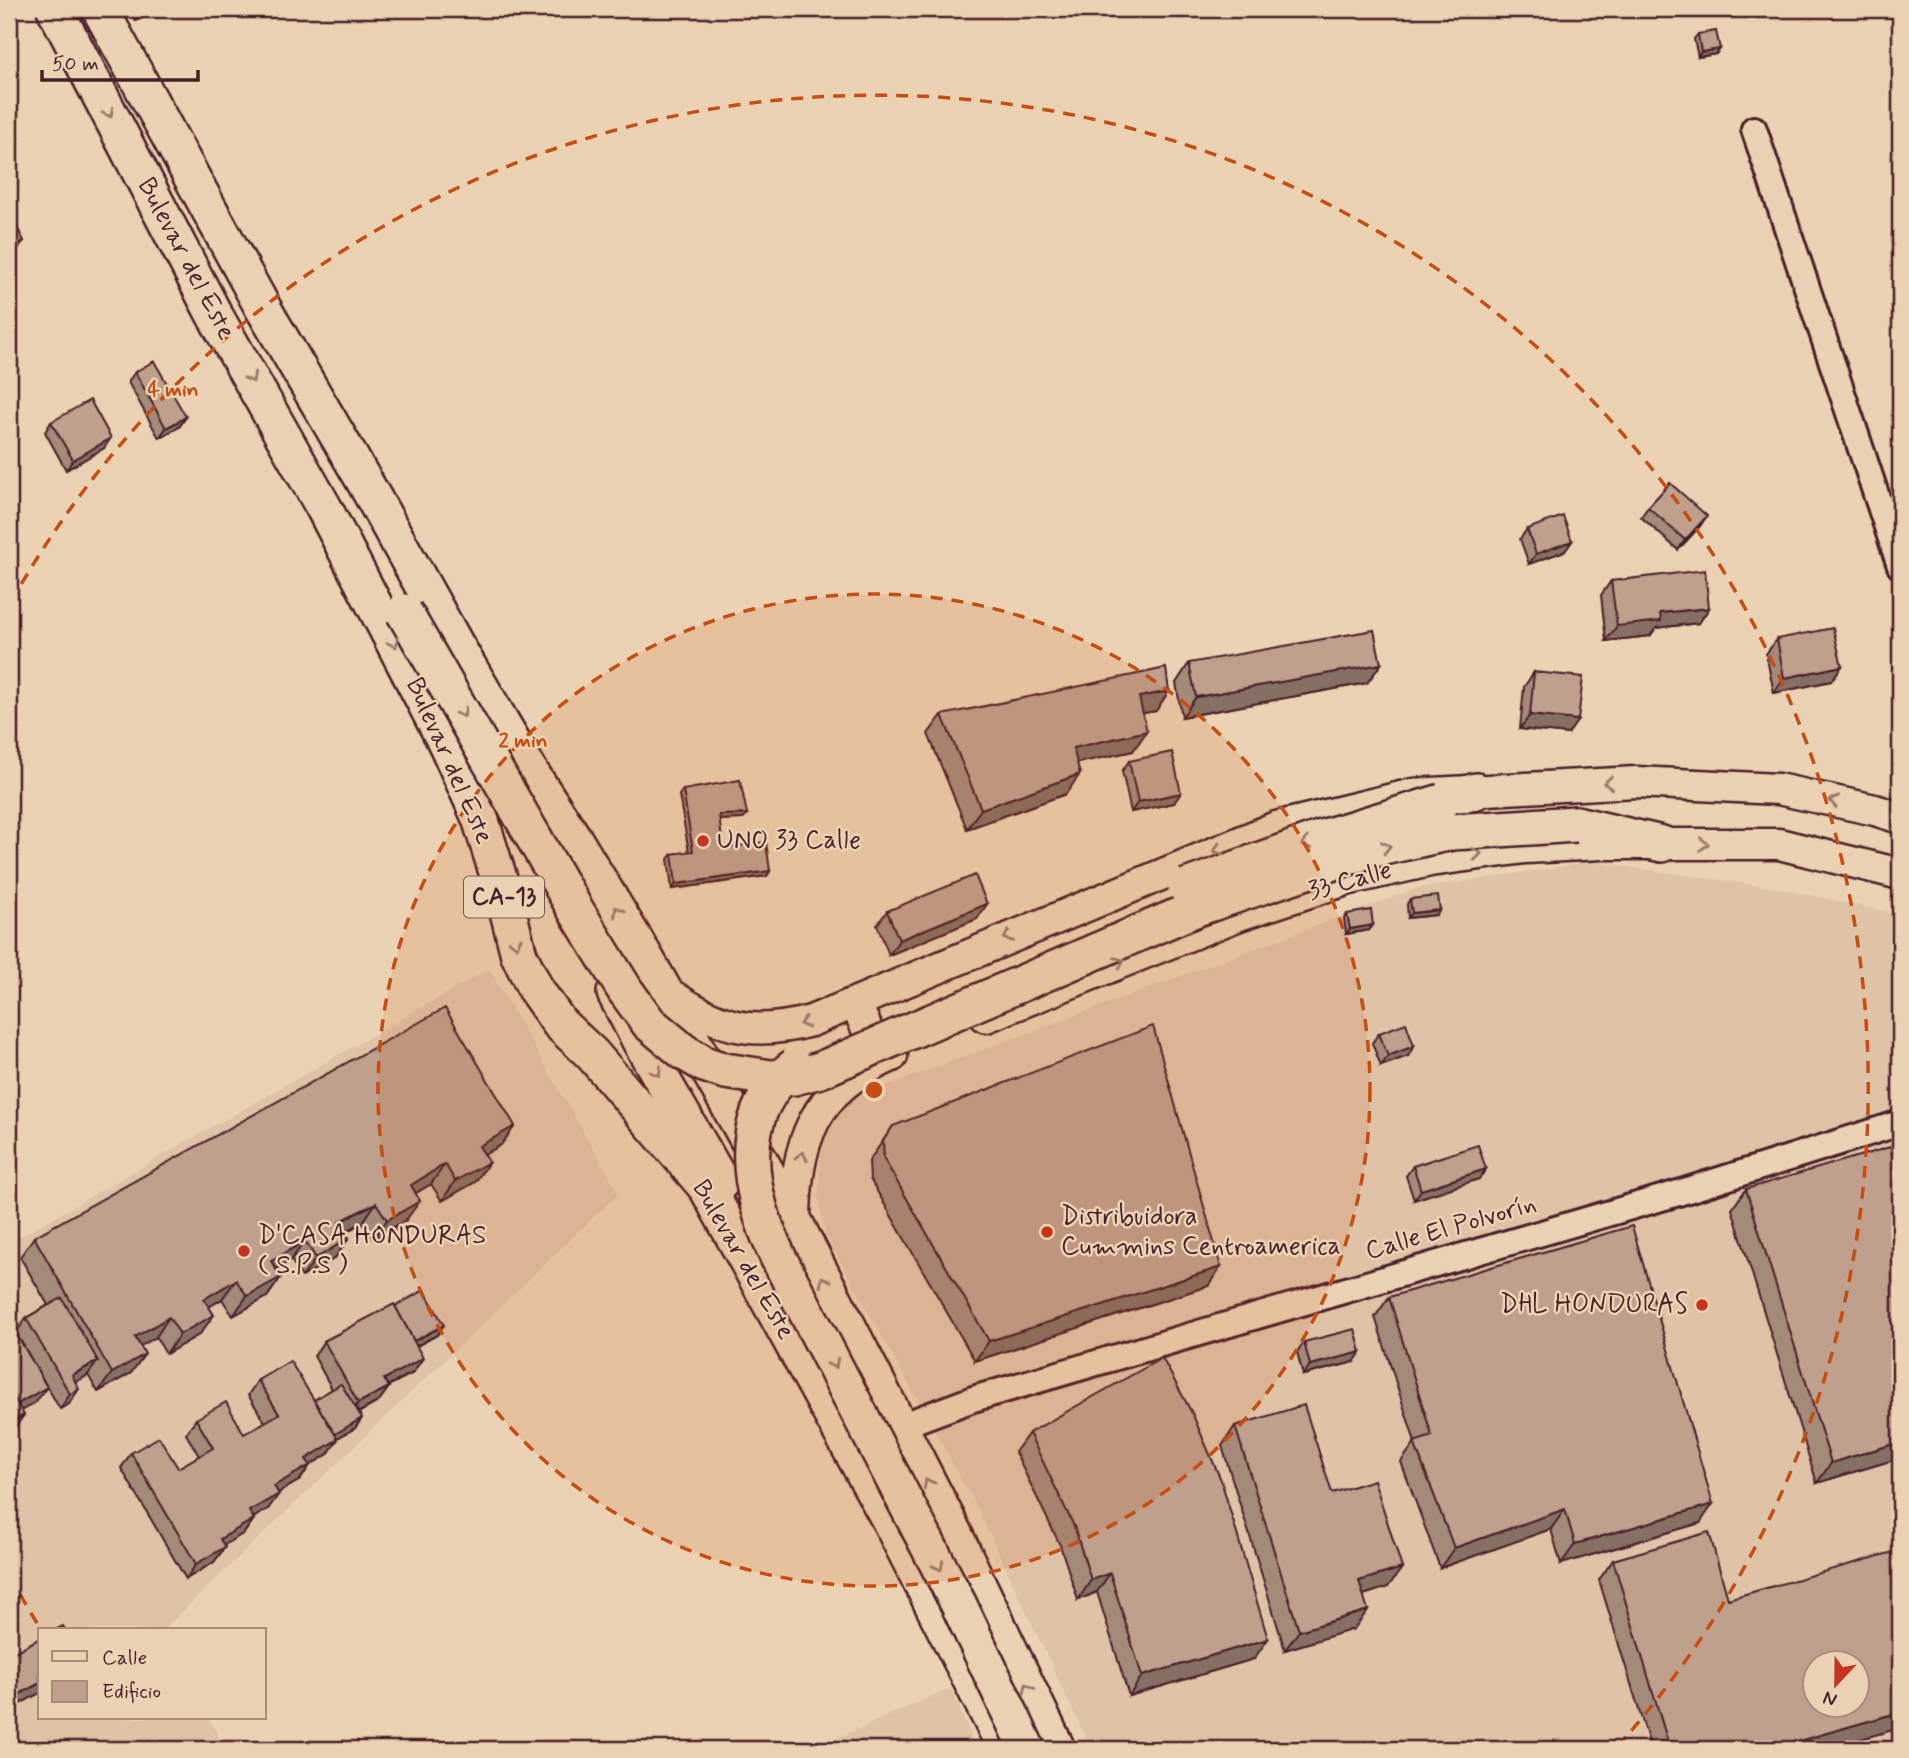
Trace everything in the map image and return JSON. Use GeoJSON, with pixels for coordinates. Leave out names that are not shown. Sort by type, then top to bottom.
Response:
{"type":"FeatureCollection","features":[{"type":"Feature","properties":{"kind":"highway","name":"Bulevar del Este"},"geometry":{"type":"LineString","coordinates":[[55,9],[214,314],[324,508],[447,745],[480,818],[519,955],[536,990],[560,1024],[592,1054],[706,1188],[889,1519],[1006,1749]]}},
{"type":"Feature","properties":{"kind":"highway","name":"Bulevar del Este"},"geometry":{"type":"LineString","coordinates":[[100,9],[263,308],[457,647],[531,773],[575,839],[643,953],[795,1223],[947,1520],[1057,1749]]}},
{"type":"Feature","properties":{"kind":"highway"},"geometry":{"type":"LineString","coordinates":[[324,508],[369,560],[404,612],[575,909],[639,1010],[666,1039],[684,1052],[704,1064],[747,1076],[794,1077],[820,1070],[1197,908],[1366,851],[1452,832],[1576,824],[1662,844]]}},
{"type":"Feature","properties":{"kind":"highway"},"geometry":{"type":"LineString","coordinates":[[1027,1749],[958,1603],[767,1234],[759,1213],[751,1166],[752,1143],[761,1109],[788,1071],[819,1048],[925,998],[1166,894],[1322,838],[1476,791]]}},
{"type":"Feature","properties":{"kind":"highway"},"geometry":{"type":"LineString","coordinates":[[643,953],[616,976],[615,993],[739,1214],[753,1274]]}},
{"type":"Feature","properties":{"kind":"main road"},"geometry":{"type":"LineString","coordinates":[[665,991],[716,1021],[752,1030],[791,1026],[856,1004],[912,978],[1276,827],[1413,794],[1636,782],[1778,789],[1900,818]]}},
{"type":"Feature","properties":{"kind":"main road","name":"33 Calle"},"geometry":{"type":"LineString","coordinates":[[795,1223],[797,1180],[807,1136],[835,1090],[862,1070],[1239,915],[1346,880],[1430,860],[1525,848],[1602,844],[1779,844],[1900,874]]}},
{"type":"Feature","properties":{"kind":"main road"},"geometry":{"type":"LineString","coordinates":[[856,1004],[881,1061]]}},
{"type":"Feature","properties":{"kind":"street"},"geometry":{"type":"LineString","coordinates":[[1754,129],[1894,526],[1900,566]]}},
{"type":"Feature","properties":{"kind":"street","name":"Calle El Polvorín"},"geometry":{"type":"LineString","coordinates":[[898,1427],[973,1399],[1662,1198],[1900,1123]]}},
{"type":"Feature","properties":{"kind":"shaded area"},"geometry":{"type":"Polygon","coordinates":[[[1593,862],[1782,889],[1900,915],[1900,1749],[1091,1749],[978,1509],[826,1235],[818,1196],[822,1141],[851,1099],[1415,889],[1593,862]]]}},
{"type":"Feature","properties":{"kind":"shaded area"},"geometry":{"type":"Polygon","coordinates":[[[489,969],[619,1193],[165,1628],[38,1628],[38,1720],[209,1720],[226,1749],[9,1749],[9,1243],[489,969]]]}},
{"type":"Feature","properties":{"kind":"shaded area"},"geometry":{"type":"Polygon","coordinates":[[[951,1688],[976,1749],[813,1749],[951,1688]]]}},
{"type":"Feature","properties":{"kind":"building"},"geometry":{"type":"Polygon","coordinates":[[[136,9],[155,9],[140,16],[136,9]]]}},
{"type":"Feature","properties":{"kind":"building"},"geometry":{"type":"Polygon","coordinates":[[[1716,31],[1720,49],[1701,52],[1698,34],[1716,31]]]}},
{"type":"Feature","properties":{"kind":"building"},"geometry":{"type":"Polygon","coordinates":[[[9,211],[24,241],[9,248],[9,211]]]}},
{"type":"Feature","properties":{"kind":"building"},"geometry":{"type":"Polygon","coordinates":[[[154,361],[186,417],[166,428],[135,372],[154,361]]]}},
{"type":"Feature","properties":{"kind":"building"},"geometry":{"type":"Polygon","coordinates":[[[90,400],[111,438],[73,460],[51,422],[90,400]]]}},
{"type":"Feature","properties":{"kind":"building"},"geometry":{"type":"Polygon","coordinates":[[[1670,483],[1707,516],[1685,540],[1648,507],[1670,483]]]}},
{"type":"Feature","properties":{"kind":"building"},"geometry":{"type":"Polygon","coordinates":[[[1563,516],[1572,541],[1536,554],[1527,529],[1563,516]]]}},
{"type":"Feature","properties":{"kind":"building"},"geometry":{"type":"Polygon","coordinates":[[[1705,570],[1709,608],[1660,613],[1661,621],[1617,626],[1611,581],[1705,570]]]}},
{"type":"Feature","properties":{"kind":"building"},"geometry":{"type":"Polygon","coordinates":[[[1833,628],[1842,666],[1784,678],[1777,639],[1833,628]]]}},
{"type":"Feature","properties":{"kind":"building"},"geometry":{"type":"Polygon","coordinates":[[[1374,630],[1381,664],[1196,697],[1189,663],[1374,630]]]}},
{"type":"Feature","properties":{"kind":"building"},"geometry":{"type":"Polygon","coordinates":[[[1166,668],[1169,691],[1139,697],[1147,731],[1073,748],[1080,774],[981,809],[942,715],[1166,668]]]}},
{"type":"Feature","properties":{"kind":"building"},"geometry":{"type":"Polygon","coordinates":[[[1534,672],[1583,677],[1578,720],[1530,715],[1534,672]]]}},
{"type":"Feature","properties":{"kind":"building"},"geometry":{"type":"Polygon","coordinates":[[[1172,752],[1181,793],[1138,802],[1129,761],[1172,752]]]}},
{"type":"Feature","properties":{"kind":"building","name":"UNO 33 Calle"},"geometry":{"type":"Polygon","coordinates":[[[740,780],[747,814],[719,815],[723,848],[766,842],[770,871],[676,884],[672,854],[693,851],[683,790],[740,780]]]}},
{"type":"Feature","properties":{"kind":"building"},"geometry":{"type":"Polygon","coordinates":[[[975,875],[987,904],[899,940],[887,911],[975,875]]]}},
{"type":"Feature","properties":{"kind":"building"},"geometry":{"type":"Polygon","coordinates":[[[1438,896],[1440,910],[1412,913],[1410,899],[1438,896]]]}},
{"type":"Feature","properties":{"kind":"building"},"geometry":{"type":"Polygon","coordinates":[[[1371,910],[1373,925],[1350,929],[1347,914],[1371,910]]]}},
{"type":"Feature","properties":{"kind":"building"},"geometry":{"type":"Polygon","coordinates":[[[445,1008],[515,1126],[479,1146],[489,1162],[455,1181],[445,1164],[411,1185],[420,1201],[387,1220],[376,1203],[339,1222],[349,1238],[316,1258],[305,1241],[271,1261],[281,1277],[247,1296],[236,1280],[204,1299],[214,1315],[180,1334],[169,1317],[135,1337],[145,1354],[112,1373],[34,1237],[445,1008]]]}},
{"type":"Feature","properties":{"kind":"building"},"geometry":{"type":"Polygon","coordinates":[[[1406,1023],[1414,1046],[1388,1056],[1379,1033],[1406,1023]]]}},
{"type":"Feature","properties":{"kind":"building","name":"Distribuidora Cummins Centroamerica"},"geometry":{"type":"Polygon","coordinates":[[[1153,1026],[1221,1267],[989,1341],[884,1159],[883,1141],[893,1126],[1153,1026]]]}},
{"type":"Feature","properties":{"kind":"building"},"geometry":{"type":"Polygon","coordinates":[[[1478,1145],[1486,1169],[1421,1190],[1413,1166],[1478,1145]]]}},
{"type":"Feature","properties":{"kind":"building"},"geometry":{"type":"Polygon","coordinates":[[[1890,1147],[1900,1183],[1900,1442],[1831,1463],[1746,1189],[1890,1147]]]}},
{"type":"Feature","properties":{"kind":"building"},"geometry":{"type":"Polygon","coordinates":[[[1632,1226],[1713,1504],[1575,1544],[1565,1509],[1454,1548],[1414,1442],[1432,1436],[1389,1297],[1632,1226]]]}},
{"type":"Feature","properties":{"kind":"building"},"geometry":{"type":"Polygon","coordinates":[[[424,1290],[444,1325],[414,1341],[395,1306],[424,1290]]]}},
{"type":"Feature","properties":{"kind":"building"},"geometry":{"type":"Polygon","coordinates":[[[62,1298],[98,1361],[72,1375],[79,1389],[70,1394],[26,1318],[62,1298]]]}},
{"type":"Feature","properties":{"kind":"building"},"geometry":{"type":"Polygon","coordinates":[[[394,1304],[423,1358],[384,1379],[389,1387],[358,1403],[324,1341],[394,1304]]]}},
{"type":"Feature","properties":{"kind":"building"},"geometry":{"type":"Polygon","coordinates":[[[9,1321],[47,1387],[17,1404],[9,1389],[9,1321]]]}},
{"type":"Feature","properties":{"kind":"building"},"geometry":{"type":"Polygon","coordinates":[[[1355,1329],[1361,1352],[1310,1365],[1304,1342],[1355,1329]]]}},
{"type":"Feature","properties":{"kind":"building"},"geometry":{"type":"Polygon","coordinates":[[[1162,1358],[1192,1413],[1221,1480],[1268,1639],[1142,1676],[1110,1573],[1091,1580],[1074,1526],[1029,1433],[1162,1358]]]}},
{"type":"Feature","properties":{"kind":"building"},"geometry":{"type":"Polygon","coordinates":[[[290,1361],[338,1439],[306,1459],[310,1465],[274,1486],[279,1494],[249,1511],[254,1519],[220,1539],[225,1547],[196,1564],[131,1453],[159,1437],[178,1468],[213,1448],[196,1419],[226,1402],[244,1434],[279,1414],[258,1380],[290,1361]]]}},
{"type":"Feature","properties":{"kind":"building"},"geometry":{"type":"Polygon","coordinates":[[[341,1384],[362,1418],[335,1434],[314,1400],[341,1384]]]}},
{"type":"Feature","properties":{"kind":"building"},"geometry":{"type":"Polygon","coordinates":[[[9,1389],[24,1415],[9,1423],[9,1389]]]}},
{"type":"Feature","properties":{"kind":"building"},"geometry":{"type":"Polygon","coordinates":[[[1304,1405],[1332,1493],[1374,1480],[1402,1568],[1359,1581],[1368,1610],[1299,1631],[1235,1426],[1304,1405]]]}},
{"type":"Feature","properties":{"kind":"building"},"geometry":{"type":"Polygon","coordinates":[[[1709,1532],[1728,1599],[1900,1550],[1900,1712],[1771,1749],[1670,1749],[1613,1560],[1709,1532]]]}},
{"type":"Feature","properties":{"kind":"building"},"geometry":{"type":"Polygon","coordinates":[[[38,1639],[38,1684],[9,1700],[9,1655],[38,1639]]]}},
{"type":"Feature","properties":{"kind":"place","name":"UNO 33 Calle"},"geometry":{"type":"Point","coordinates":[703,841]}},
{"type":"Feature","properties":{"kind":"place","name":"Distribuidora Cummins Centroamerica"},"geometry":{"type":"Point","coordinates":[1047,1232]}},
{"type":"Feature","properties":{"kind":"place","name":"D'CASA HONDURAS ( S.P.S )"},"geometry":{"type":"Point","coordinates":[244,1251]}},
{"type":"Feature","properties":{"kind":"place","name":"DHL HONDURAS"},"geometry":{"type":"Point","coordinates":[1702,1305]}}]}
